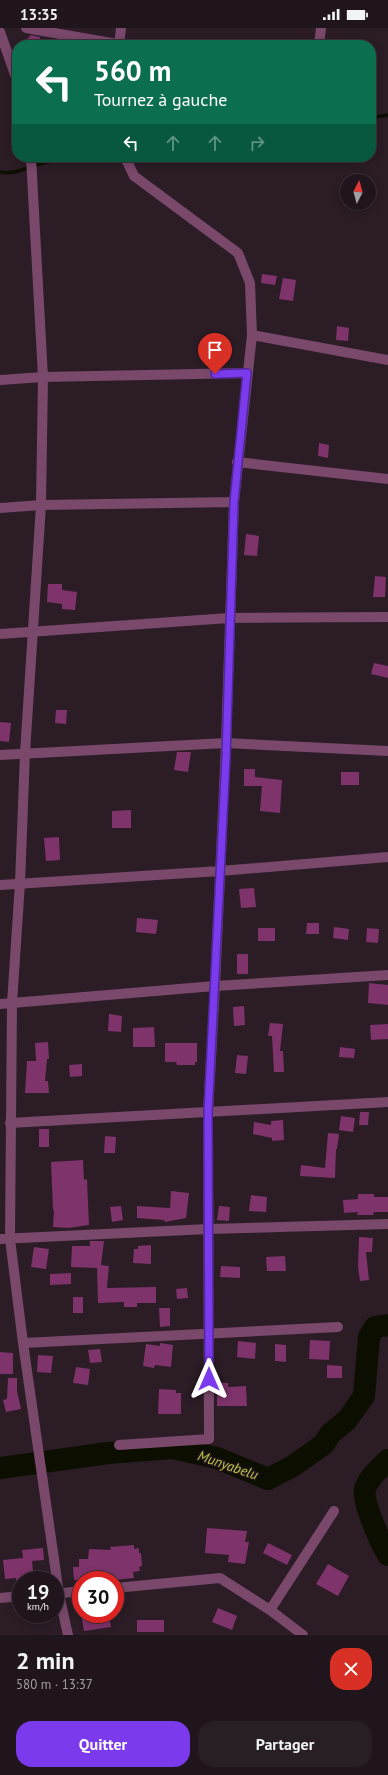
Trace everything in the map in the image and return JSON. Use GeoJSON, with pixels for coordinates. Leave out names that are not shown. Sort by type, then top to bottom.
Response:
{"type":"FeatureCollection","features":[{"type":"Feature","properties":{"kind":"street"},"geometry":{"type":"LineString","coordinates":[[26,28],[92,40]]}},
{"type":"Feature","properties":{"kind":"street"},"geometry":{"type":"LineString","coordinates":[[120,40],[121,28]]}},
{"type":"Feature","properties":{"kind":"street"},"geometry":{"type":"LineString","coordinates":[[320,40],[321,28]]}},
{"type":"Feature","properties":{"kind":"street"},"geometry":{"type":"LineString","coordinates":[[0,32],[12,66]]}},
{"type":"Feature","properties":{"kind":"street"},"geometry":{"type":"LineString","coordinates":[[119,1445],[209,1439],[208,1113],[226,743],[234,502],[252,334],[250,283],[238,253],[134,176],[128,162]]}},
{"type":"Feature","properties":{"kind":"street"},"geometry":{"type":"LineString","coordinates":[[32,165],[43,377],[41,505],[25,753],[20,883],[12,1003],[10,1123],[5,1239],[42,1468],[54,1571]]}},
{"type":"Feature","properties":{"kind":"street"},"geometry":{"type":"LineString","coordinates":[[252,334],[388,360]]}},
{"type":"Feature","properties":{"kind":"street"},"geometry":{"type":"LineString","coordinates":[[0,380],[43,377],[247,373]]}},
{"type":"Feature","properties":{"kind":"street"},"geometry":{"type":"LineString","coordinates":[[238,462],[388,479]]}},
{"type":"Feature","properties":{"kind":"street"},"geometry":{"type":"LineString","coordinates":[[0,508],[41,505],[234,502]]}},
{"type":"Feature","properties":{"kind":"street"},"geometry":{"type":"LineString","coordinates":[[0,634],[229,618],[388,617]]}},
{"type":"Feature","properties":{"kind":"street"},"geometry":{"type":"LineString","coordinates":[[0,756],[25,753],[226,743],[388,751]]}},
{"type":"Feature","properties":{"kind":"street"},"geometry":{"type":"LineString","coordinates":[[0,884],[220,871],[388,857]]}},
{"type":"Feature","properties":{"kind":"street"},"geometry":{"type":"LineString","coordinates":[[0,1004],[215,986],[388,975]]}},
{"type":"Feature","properties":{"kind":"street"},"geometry":{"type":"LineString","coordinates":[[10,1123],[388,1102]]}},
{"type":"Feature","properties":{"kind":"street"},"geometry":{"type":"LineString","coordinates":[[5,1239],[208,1229],[388,1224]]}},
{"type":"Feature","properties":{"kind":"street"},"geometry":{"type":"LineString","coordinates":[[23,1343],[338,1326]]}},
{"type":"Feature","properties":{"kind":"street"},"geometry":{"type":"LineString","coordinates":[[270,1610],[334,1511]]}},
{"type":"Feature","properties":{"kind":"street"},"geometry":{"type":"LineString","coordinates":[[124,1587],[220,1578],[270,1610],[302,1635]]}},
{"type":"Feature","properties":{"kind":"street"},"geometry":{"type":"LineString","coordinates":[[0,1598],[12,1597]]}},
{"type":"Feature","properties":{"kind":"street"},"geometry":{"type":"LineString","coordinates":[[64,1620],[68,1635]]}},
{"type":"Feature","properties":{"kind":"building"},"geometry":{"type":"Polygon","coordinates":[[[31,35],[40,37],[40,40],[26,40],[31,35]]]}},
{"type":"Feature","properties":{"kind":"building"},"geometry":{"type":"Polygon","coordinates":[[[262,274],[277,276],[275,285],[261,283],[262,274]]]}},
{"type":"Feature","properties":{"kind":"building"},"geometry":{"type":"Polygon","coordinates":[[[283,278],[296,280],[293,301],[279,299],[283,278]]]}},
{"type":"Feature","properties":{"kind":"building"},"geometry":{"type":"Polygon","coordinates":[[[337,326],[349,328],[348,341],[336,340],[337,326]]]}},
{"type":"Feature","properties":{"kind":"building"},"geometry":{"type":"Polygon","coordinates":[[[319,443],[329,445],[328,458],[318,456],[319,443]]]}},
{"type":"Feature","properties":{"kind":"building"},"geometry":{"type":"Polygon","coordinates":[[[246,534],[259,536],[257,556],[244,555],[246,534]]]}},
{"type":"Feature","properties":{"kind":"building"},"geometry":{"type":"Polygon","coordinates":[[[375,576],[386,577],[385,597],[373,597],[375,576]]]}},
{"type":"Feature","properties":{"kind":"building"},"geometry":{"type":"Polygon","coordinates":[[[48,584],[62,584],[62,590],[77,592],[75,610],[62,609],[62,604],[47,602],[48,584]]]}},
{"type":"Feature","properties":{"kind":"building"},"geometry":{"type":"Polygon","coordinates":[[[374,663],[388,666],[388,678],[371,674],[374,663]]]}},
{"type":"Feature","properties":{"kind":"building"},"geometry":{"type":"Polygon","coordinates":[[[56,710],[67,710],[66,724],[55,723],[56,710]]]}},
{"type":"Feature","properties":{"kind":"building"},"geometry":{"type":"Polygon","coordinates":[[[0,722],[11,723],[9,742],[0,741],[0,722]]]}},
{"type":"Feature","properties":{"kind":"building"},"geometry":{"type":"Polygon","coordinates":[[[177,752],[191,752],[188,772],[174,770],[177,752]]]}},
{"type":"Feature","properties":{"kind":"building"},"geometry":{"type":"Polygon","coordinates":[[[244,769],[255,769],[255,777],[282,780],[280,813],[260,811],[262,786],[244,786],[244,769]]]}},
{"type":"Feature","properties":{"kind":"building"},"geometry":{"type":"Polygon","coordinates":[[[341,772],[359,772],[359,785],[341,785],[341,772]]]}},
{"type":"Feature","properties":{"kind":"building"},"geometry":{"type":"Polygon","coordinates":[[[131,810],[131,828],[112,828],[112,811],[131,810]]]}},
{"type":"Feature","properties":{"kind":"building"},"geometry":{"type":"Polygon","coordinates":[[[59,837],[60,860],[46,861],[44,838],[59,837]]]}},
{"type":"Feature","properties":{"kind":"building"},"geometry":{"type":"Polygon","coordinates":[[[254,888],[256,907],[241,908],[239,889],[254,888]]]}},
{"type":"Feature","properties":{"kind":"building"},"geometry":{"type":"Polygon","coordinates":[[[137,918],[158,920],[156,934],[136,932],[137,918]]]}},
{"type":"Feature","properties":{"kind":"building"},"geometry":{"type":"Polygon","coordinates":[[[307,923],[319,923],[319,934],[306,934],[307,923]]]}},
{"type":"Feature","properties":{"kind":"building"},"geometry":{"type":"Polygon","coordinates":[[[334,927],[349,929],[348,940],[333,938],[334,927]]]}},
{"type":"Feature","properties":{"kind":"building"},"geometry":{"type":"Polygon","coordinates":[[[258,928],[275,928],[275,941],[258,941],[258,928]]]}},
{"type":"Feature","properties":{"kind":"building"},"geometry":{"type":"Polygon","coordinates":[[[367,928],[379,929],[378,943],[366,942],[367,928]]]}},
{"type":"Feature","properties":{"kind":"building"},"geometry":{"type":"Polygon","coordinates":[[[237,954],[248,954],[248,974],[237,974],[237,954]]]}},
{"type":"Feature","properties":{"kind":"building"},"geometry":{"type":"Polygon","coordinates":[[[369,983],[388,985],[388,1005],[368,1003],[369,983]]]}},
{"type":"Feature","properties":{"kind":"building"},"geometry":{"type":"Polygon","coordinates":[[[244,1006],[245,1025],[234,1026],[233,1007],[244,1006]]]}},
{"type":"Feature","properties":{"kind":"building"},"geometry":{"type":"Polygon","coordinates":[[[109,1014],[122,1016],[121,1032],[108,1031],[109,1014]]]}},
{"type":"Feature","properties":{"kind":"building"},"geometry":{"type":"Polygon","coordinates":[[[270,1023],[283,1024],[280,1051],[283,1051],[284,1072],[274,1072],[272,1036],[268,1036],[270,1023]]]}},
{"type":"Feature","properties":{"kind":"building"},"geometry":{"type":"Polygon","coordinates":[[[388,1024],[388,1039],[371,1040],[370,1025],[388,1024]]]}},
{"type":"Feature","properties":{"kind":"building"},"geometry":{"type":"Polygon","coordinates":[[[154,1027],[155,1047],[133,1047],[133,1028],[154,1027]]]}},
{"type":"Feature","properties":{"kind":"building"},"geometry":{"type":"Polygon","coordinates":[[[48,1042],[49,1059],[47,1059],[45,1081],[48,1081],[49,1093],[25,1093],[27,1061],[36,1061],[35,1043],[48,1042]]]}},
{"type":"Feature","properties":{"kind":"building"},"geometry":{"type":"Polygon","coordinates":[[[165,1043],[197,1043],[197,1062],[195,1062],[195,1065],[177,1065],[176,1062],[165,1062],[165,1043]]]}},
{"type":"Feature","properties":{"kind":"building"},"geometry":{"type":"Polygon","coordinates":[[[340,1047],[355,1049],[354,1058],[339,1057],[340,1047]]]}},
{"type":"Feature","properties":{"kind":"building"},"geometry":{"type":"Polygon","coordinates":[[[237,1055],[248,1056],[246,1074],[235,1073],[237,1055]]]}},
{"type":"Feature","properties":{"kind":"building"},"geometry":{"type":"Polygon","coordinates":[[[82,1064],[82,1076],[70,1077],[69,1065],[82,1064]]]}},
{"type":"Feature","properties":{"kind":"building"},"geometry":{"type":"Polygon","coordinates":[[[360,1112],[369,1112],[368,1125],[359,1125],[360,1112]]]}},
{"type":"Feature","properties":{"kind":"building"},"geometry":{"type":"Polygon","coordinates":[[[341,1116],[355,1118],[353,1132],[339,1130],[341,1116]]]}},
{"type":"Feature","properties":{"kind":"building"},"geometry":{"type":"Polygon","coordinates":[[[283,1120],[284,1140],[272,1141],[272,1138],[253,1134],[254,1122],[271,1125],[271,1121],[283,1120]]]}},
{"type":"Feature","properties":{"kind":"building"},"geometry":{"type":"Polygon","coordinates":[[[39,1129],[49,1129],[49,1147],[39,1147],[39,1129]]]}},
{"type":"Feature","properties":{"kind":"building"},"geometry":{"type":"Polygon","coordinates":[[[328,1133],[339,1134],[336,1149],[335,1178],[300,1176],[301,1165],[325,1168],[328,1133]]]}},
{"type":"Feature","properties":{"kind":"building"},"geometry":{"type":"Polygon","coordinates":[[[105,1136],[116,1137],[115,1153],[104,1153],[105,1136]]]}},
{"type":"Feature","properties":{"kind":"building"},"geometry":{"type":"Polygon","coordinates":[[[83,1160],[84,1180],[87,1179],[89,1225],[68,1228],[53,1227],[54,1210],[51,1162],[83,1160]]]}},
{"type":"Feature","properties":{"kind":"building"},"geometry":{"type":"Polygon","coordinates":[[[171,1191],[189,1193],[186,1218],[165,1222],[164,1220],[137,1218],[137,1206],[170,1208],[171,1191]]]}},
{"type":"Feature","properties":{"kind":"building"},"geometry":{"type":"Polygon","coordinates":[[[358,1194],[374,1194],[374,1197],[388,1197],[388,1212],[374,1212],[373,1215],[357,1215],[358,1212],[344,1213],[343,1200],[358,1199],[358,1194]]]}},
{"type":"Feature","properties":{"kind":"building"},"geometry":{"type":"Polygon","coordinates":[[[251,1195],[267,1197],[266,1212],[249,1211],[251,1195]]]}},
{"type":"Feature","properties":{"kind":"building"},"geometry":{"type":"Polygon","coordinates":[[[121,1206],[123,1220],[112,1222],[110,1207],[121,1206]]]}},
{"type":"Feature","properties":{"kind":"building"},"geometry":{"type":"Polygon","coordinates":[[[219,1206],[230,1207],[229,1221],[217,1220],[219,1206]]]}},
{"type":"Feature","properties":{"kind":"building"},"geometry":{"type":"Polygon","coordinates":[[[359,1237],[373,1238],[372,1252],[366,1252],[369,1280],[360,1281],[358,1267],[359,1237]]]}},
{"type":"Feature","properties":{"kind":"building"},"geometry":{"type":"Polygon","coordinates":[[[90,1241],[104,1241],[101,1265],[109,1266],[107,1288],[156,1287],[156,1303],[137,1303],[137,1307],[124,1307],[124,1302],[98,1303],[97,1268],[71,1267],[72,1246],[90,1246],[90,1241]]]}},
{"type":"Feature","properties":{"kind":"building"},"geometry":{"type":"Polygon","coordinates":[[[151,1245],[151,1264],[133,1263],[134,1249],[138,1249],[138,1246],[151,1245]]]}},
{"type":"Feature","properties":{"kind":"building"},"geometry":{"type":"Polygon","coordinates":[[[34,1247],[49,1249],[46,1269],[31,1267],[34,1247]]]}},
{"type":"Feature","properties":{"kind":"building"},"geometry":{"type":"Polygon","coordinates":[[[285,1256],[286,1271],[267,1271],[266,1257],[285,1256]]]}},
{"type":"Feature","properties":{"kind":"building"},"geometry":{"type":"Polygon","coordinates":[[[221,1266],[240,1267],[240,1278],[220,1277],[221,1266]]]}},
{"type":"Feature","properties":{"kind":"building"},"geometry":{"type":"Polygon","coordinates":[[[71,1273],[71,1284],[50,1285],[50,1274],[71,1273]]]}},
{"type":"Feature","properties":{"kind":"building"},"geometry":{"type":"Polygon","coordinates":[[[187,1288],[188,1298],[177,1299],[176,1289],[187,1288]]]}},
{"type":"Feature","properties":{"kind":"building"},"geometry":{"type":"Polygon","coordinates":[[[73,1297],[83,1297],[83,1313],[73,1313],[73,1297]]]}},
{"type":"Feature","properties":{"kind":"building"},"geometry":{"type":"Polygon","coordinates":[[[159,1308],[170,1308],[170,1326],[160,1327],[159,1308]]]}},
{"type":"Feature","properties":{"kind":"building"},"geometry":{"type":"Polygon","coordinates":[[[310,1340],[330,1341],[329,1360],[309,1359],[310,1340]]]}},
{"type":"Feature","properties":{"kind":"building"},"geometry":{"type":"Polygon","coordinates":[[[238,1341],[256,1343],[255,1359],[237,1357],[238,1341]]]}},
{"type":"Feature","properties":{"kind":"building"},"geometry":{"type":"Polygon","coordinates":[[[160,1343],[173,1345],[171,1367],[155,1365],[154,1368],[143,1366],[146,1344],[160,1346],[160,1343]]]}},
{"type":"Feature","properties":{"kind":"building"},"geometry":{"type":"Polygon","coordinates":[[[275,1344],[286,1345],[286,1362],[275,1361],[275,1344]]]}},
{"type":"Feature","properties":{"kind":"building"},"geometry":{"type":"Polygon","coordinates":[[[100,1349],[102,1362],[90,1363],[88,1350],[100,1349]]]}},
{"type":"Feature","properties":{"kind":"building"},"geometry":{"type":"Polygon","coordinates":[[[0,1352],[13,1353],[13,1374],[0,1374],[0,1352]]]}},
{"type":"Feature","properties":{"kind":"building"},"geometry":{"type":"Polygon","coordinates":[[[38,1355],[53,1356],[51,1373],[37,1372],[38,1355]]]}},
{"type":"Feature","properties":{"kind":"building"},"geometry":{"type":"Polygon","coordinates":[[[327,1365],[342,1366],[342,1378],[327,1378],[327,1365]]]}},
{"type":"Feature","properties":{"kind":"building"},"geometry":{"type":"Polygon","coordinates":[[[76,1367],[90,1369],[88,1385],[73,1383],[76,1367]]]}},
{"type":"Feature","properties":{"kind":"building"},"geometry":{"type":"Polygon","coordinates":[[[8,1378],[17,1378],[17,1391],[21,1409],[6,1412],[3,1400],[7,1399],[8,1378]]]}},
{"type":"Feature","properties":{"kind":"building"},"geometry":{"type":"Polygon","coordinates":[[[217,1383],[228,1383],[228,1387],[246,1386],[247,1406],[217,1406],[217,1383]]]}},
{"type":"Feature","properties":{"kind":"building"},"geometry":{"type":"Polygon","coordinates":[[[159,1389],[176,1390],[176,1393],[181,1393],[181,1414],[158,1414],[159,1389]]]}},
{"type":"Feature","properties":{"kind":"building"},"geometry":{"type":"Polygon","coordinates":[[[207,1528],[247,1531],[245,1542],[249,1542],[245,1564],[228,1562],[229,1555],[205,1553],[207,1528]]]}},
{"type":"Feature","properties":{"kind":"building"},"geometry":{"type":"Polygon","coordinates":[[[268,1543],[292,1555],[287,1565],[263,1553],[268,1543]]]}},
{"type":"Feature","properties":{"kind":"building"},"geometry":{"type":"Polygon","coordinates":[[[134,1545],[134,1549],[139,1548],[142,1566],[139,1567],[140,1571],[133,1572],[134,1578],[124,1579],[124,1571],[73,1571],[73,1567],[79,1567],[79,1559],[88,1559],[89,1549],[111,1550],[110,1547],[134,1545]]]}},
{"type":"Feature","properties":{"kind":"building"},"geometry":{"type":"Polygon","coordinates":[[[43,1548],[44,1560],[32,1561],[33,1571],[12,1571],[12,1578],[5,1579],[3,1560],[23,1558],[22,1550],[43,1548]]]}},
{"type":"Feature","properties":{"kind":"building"},"geometry":{"type":"Polygon","coordinates":[[[328,1564],[349,1576],[338,1596],[316,1584],[328,1564]]]}},
{"type":"Feature","properties":{"kind":"building"},"geometry":{"type":"Polygon","coordinates":[[[218,1608],[237,1616],[232,1630],[212,1622],[218,1608]]]}},
{"type":"Feature","properties":{"kind":"building"},"geometry":{"type":"Polygon","coordinates":[[[137,1620],[164,1620],[164,1632],[137,1632],[137,1620]]]}},
{"type":"Feature","properties":{"kind":"building"},"geometry":{"type":"Polygon","coordinates":[[[83,1623],[110,1623],[111,1627],[84,1631],[83,1623]]]}},
{"type":"Feature","properties":{"kind":"waterway"},"geometry":{"type":"LineString","coordinates":[[376,117],[388,115]]}},
{"type":"Feature","properties":{"kind":"waterway"},"geometry":{"type":"LineString","coordinates":[[0,172],[15,172],[48,162]]}},
{"type":"Feature","properties":{"kind":"waterway","name":"Munyabelu"},"geometry":{"type":"LineString","coordinates":[[0,1468],[108,1453],[173,1448],[217,1458],[268,1479],[293,1466],[324,1444],[330,1434],[347,1420],[364,1396],[369,1337],[375,1327],[388,1325]]}},
{"type":"Feature","properties":{"kind":"waterway","name":"Munyabelu"},"geometry":{"type":"LineString","coordinates":[[388,1460],[375,1473],[365,1489],[366,1503],[369,1512],[388,1555]]}},
{"type":"Feature","properties":{"kind":"route"},"geometry":{"type":"LineString","coordinates":[[209,1379],[208,1113],[226,757],[229,618],[234,502],[247,373],[215,374]]}}]}
